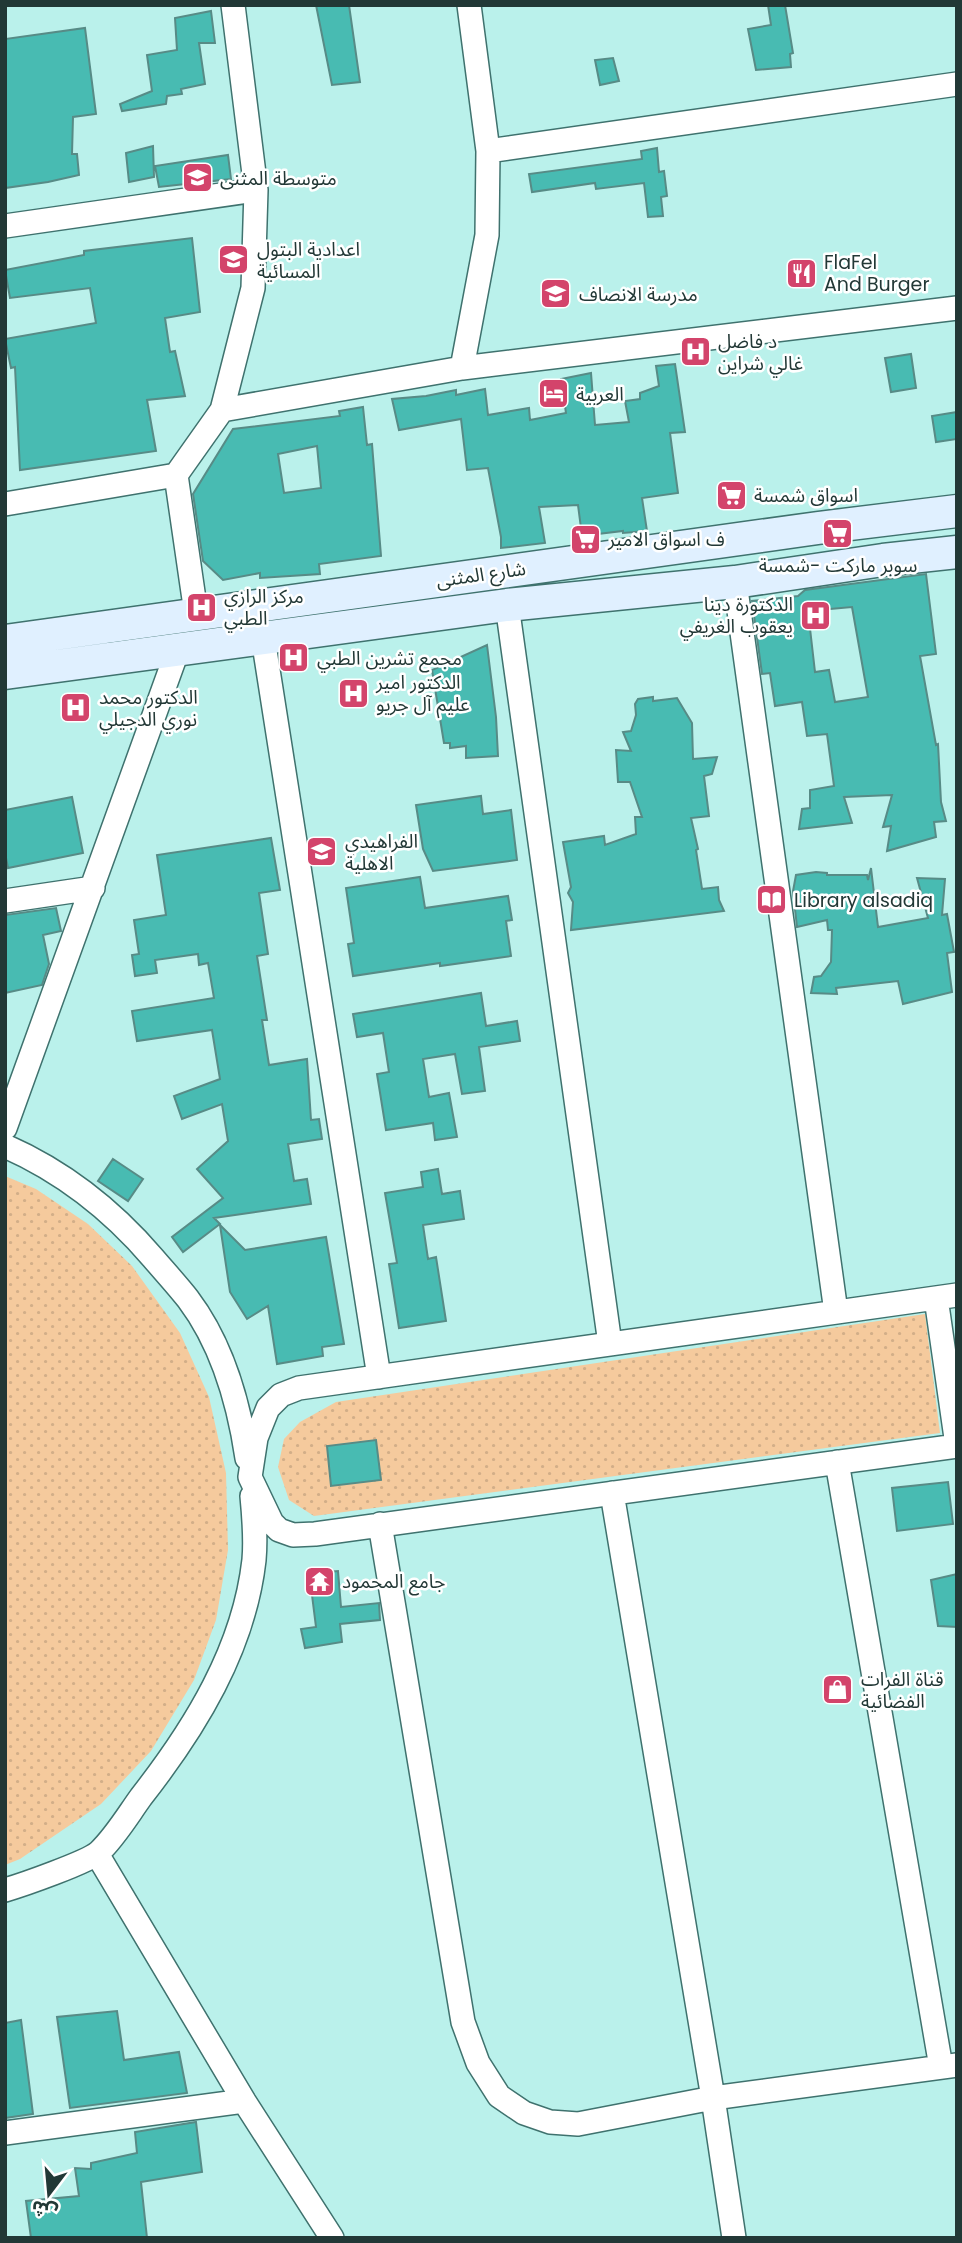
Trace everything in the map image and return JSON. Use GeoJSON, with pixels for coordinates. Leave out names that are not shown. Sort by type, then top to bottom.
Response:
{"type":"FeatureCollection","features":[{"type":"Feature","properties":{"kind":"main road","name":"شارع المثنى"},"geometry":{"type":"LineString","coordinates":[[5,640],[957,511]]}},
{"type":"Feature","properties":{"kind":"main road"},"geometry":{"type":"LineString","coordinates":[[872,521],[866,528],[865,544],[869,552],[883,560]]}},
{"type":"Feature","properties":{"kind":"main road"},"geometry":{"type":"LineString","coordinates":[[818,528],[828,530],[839,546],[833,564],[824,568]]}},
{"type":"Feature","properties":{"kind":"main road","name":"شارع المثنى"},"geometry":{"type":"LineString","coordinates":[[5,673],[507,605],[735,582],[957,552]]}},
{"type":"Feature","properties":{"kind":"main road"},"geometry":{"type":"LineString","coordinates":[[97,627],[91,631],[87,646],[96,657],[104,659]]}},
{"type":"Feature","properties":{"kind":"main road"},"geometry":{"type":"LineString","coordinates":[[50,634],[63,640],[67,647],[64,660],[58,665]]}},
{"type":"Feature","properties":{"kind":"street"},"geometry":{"type":"LineString","coordinates":[[196,613],[176,475],[222,410],[253,288],[256,190],[233,5]]}},
{"type":"Feature","properties":{"kind":"street"},"geometry":{"type":"LineString","coordinates":[[462,368],[487,235],[488,150],[469,5]]}},
{"type":"Feature","properties":{"kind":"street"},"geometry":{"type":"LineString","coordinates":[[488,150],[957,84]]}},
{"type":"Feature","properties":{"kind":"street"},"geometry":{"type":"LineString","coordinates":[[5,226],[256,190]]}},
{"type":"Feature","properties":{"kind":"street"},"geometry":{"type":"LineString","coordinates":[[222,410],[462,368],[957,308]]}},
{"type":"Feature","properties":{"kind":"street"},"geometry":{"type":"LineString","coordinates":[[5,504],[176,475]]}},
{"type":"Feature","properties":{"kind":"street"},"geometry":{"type":"LineString","coordinates":[[735,582],[836,1312]]}},
{"type":"Feature","properties":{"kind":"street"},"geometry":{"type":"LineString","coordinates":[[507,605],[610,1344]]}},
{"type":"Feature","properties":{"kind":"street"},"geometry":{"type":"LineString","coordinates":[[263,638],[379,1377]]}},
{"type":"Feature","properties":{"kind":"street"},"geometry":{"type":"LineString","coordinates":[[5,1128],[178,649]]}},
{"type":"Feature","properties":{"kind":"street"},"geometry":{"type":"LineString","coordinates":[[5,901],[93,888]]}},
{"type":"Feature","properties":{"kind":"street"},"geometry":{"type":"LineString","coordinates":[[5,1146],[33,1158],[66,1178],[119,1220],[189,1300],[222,1363],[243,1431],[255,1530],[254,1560],[247,1598],[228,1656],[205,1704],[175,1753],[97,1854],[5,1890]]}},
{"type":"Feature","properties":{"kind":"street"},"geometry":{"type":"LineString","coordinates":[[946,1297],[957,1446],[293,1535],[279,1530],[272,1523],[250,1477],[256,1438],[268,1408],[281,1395],[299,1388],[946,1297]]}},
{"type":"Feature","properties":{"kind":"street"},"geometry":{"type":"LineString","coordinates":[[380,1524],[463,2022],[478,2063],[499,2096],[524,2113],[550,2122],[578,2124],[713,2098],[949,2066],[837,1462]]}},
{"type":"Feature","properties":{"kind":"street"},"geometry":{"type":"LineString","coordinates":[[612,1493],[734,2238]]}},
{"type":"Feature","properties":{"kind":"street"},"geometry":{"type":"LineString","coordinates":[[97,1854],[244,2101],[332,2238]]}},
{"type":"Feature","properties":{"kind":"street"},"geometry":{"type":"LineString","coordinates":[[5,2133],[244,2101]]}},
{"type":"Feature","properties":{"kind":"shaded area"},"geometry":{"type":"Polygon","coordinates":[[[5,1176],[36,1189],[88,1224],[132,1266],[180,1333],[209,1397],[226,1473],[228,1550],[216,1620],[194,1680],[151,1751],[101,1804],[20,1859],[5,1865],[5,1176]]]}},
{"type":"Feature","properties":{"kind":"shaded area"},"geometry":{"type":"Polygon","coordinates":[[[925,1314],[940,1433],[314,1516],[289,1500],[278,1467],[284,1439],[300,1422],[336,1402],[925,1314]]]}},
{"type":"Feature","properties":{"kind":"building"},"geometry":{"type":"Polygon","coordinates":[[[316,5],[349,5],[360,82],[332,85],[316,5]]]}},
{"type":"Feature","properties":{"kind":"building"},"geometry":{"type":"Polygon","coordinates":[[[768,5],[785,5],[793,53],[790,54],[791,67],[756,70],[748,29],[771,25],[768,5]]]}},
{"type":"Feature","properties":{"kind":"building"},"geometry":{"type":"Polygon","coordinates":[[[211,11],[215,43],[199,43],[205,84],[181,89],[182,94],[167,96],[166,104],[122,111],[120,104],[152,91],[147,55],[177,50],[175,18],[211,11]]]}},
{"type":"Feature","properties":{"kind":"building"},"geometry":{"type":"Polygon","coordinates":[[[85,28],[96,114],[73,117],[72,154],[77,154],[79,175],[5,188],[5,39],[85,28]]]}},
{"type":"Feature","properties":{"kind":"building"},"geometry":{"type":"Polygon","coordinates":[[[613,58],[619,81],[600,85],[595,60],[613,58]]]}},
{"type":"Feature","properties":{"kind":"building"},"geometry":{"type":"Polygon","coordinates":[[[153,146],[154,177],[129,182],[126,153],[153,146]]]}},
{"type":"Feature","properties":{"kind":"building"},"geometry":{"type":"Polygon","coordinates":[[[657,148],[659,172],[664,171],[667,196],[661,197],[663,216],[648,217],[644,183],[596,189],[595,183],[532,192],[529,174],[642,159],[641,151],[657,148]]]}},
{"type":"Feature","properties":{"kind":"building"},"geometry":{"type":"Polygon","coordinates":[[[228,155],[231,179],[159,187],[155,166],[228,155]]]}},
{"type":"Feature","properties":{"kind":"building"},"geometry":{"type":"Polygon","coordinates":[[[192,238],[200,312],[165,318],[170,352],[175,351],[185,396],[147,400],[156,451],[20,470],[15,367],[11,368],[5,339],[96,323],[90,288],[10,298],[5,270],[84,255],[84,251],[192,238]]]}},
{"type":"Feature","properties":{"kind":"building"},"geometry":{"type":"Polygon","coordinates":[[[911,354],[916,388],[891,392],[885,358],[911,354]]]}},
{"type":"Feature","properties":{"kind":"building"},"geometry":{"type":"Polygon","coordinates":[[[675,364],[685,432],[670,433],[678,493],[642,498],[647,531],[582,536],[578,505],[539,507],[545,543],[501,548],[488,468],[467,470],[461,419],[399,430],[392,399],[456,390],[456,395],[485,389],[488,415],[529,408],[530,420],[566,413],[561,379],[591,373],[595,425],[629,422],[625,401],[640,399],[640,393],[659,386],[656,366],[675,364]]]}},
{"type":"Feature","properties":{"kind":"building"},"geometry":{"type":"Polygon","coordinates":[[[363,407],[367,445],[372,444],[381,556],[319,564],[320,574],[260,578],[260,573],[223,580],[203,561],[193,494],[233,429],[340,416],[339,411],[363,407]],[[317,446],[278,454],[284,493],[321,488],[317,446]]]}},
{"type":"Feature","properties":{"kind":"building"},"geometry":{"type":"Polygon","coordinates":[[[957,412],[957,439],[936,442],[932,416],[957,412]]]}},
{"type":"Feature","properties":{"kind":"building"},"geometry":{"type":"Polygon","coordinates":[[[926,574],[936,654],[920,656],[936,745],[938,744],[941,802],[946,821],[934,822],[936,837],[887,851],[891,826],[883,827],[892,795],[844,797],[852,823],[799,829],[802,809],[810,808],[810,790],[834,786],[827,734],[807,736],[802,702],[775,706],[770,673],[762,674],[752,601],[798,596],[805,590],[926,574]],[[852,607],[808,611],[815,672],[829,670],[835,702],[868,697],[852,607]]]}},
{"type":"Feature","properties":{"kind":"building"},"geometry":{"type":"Polygon","coordinates":[[[487,645],[498,756],[466,758],[466,746],[450,748],[450,743],[444,743],[432,670],[487,645]]]}},
{"type":"Feature","properties":{"kind":"building"},"geometry":{"type":"Polygon","coordinates":[[[653,697],[653,701],[677,698],[692,723],[693,759],[717,757],[712,774],[704,776],[709,816],[691,818],[698,849],[702,889],[718,887],[719,900],[724,911],[571,930],[573,902],[568,893],[571,887],[563,842],[604,836],[605,845],[636,834],[635,817],[642,817],[630,782],[618,782],[616,750],[631,751],[623,732],[631,731],[638,699],[653,697]]]}},
{"type":"Feature","properties":{"kind":"building"},"geometry":{"type":"Polygon","coordinates":[[[481,796],[483,814],[511,810],[517,860],[433,871],[423,849],[416,805],[481,796]]]}},
{"type":"Feature","properties":{"kind":"building"},"geometry":{"type":"Polygon","coordinates":[[[72,797],[83,853],[8,868],[5,853],[5,810],[72,797]]]}},
{"type":"Feature","properties":{"kind":"building"},"geometry":{"type":"Polygon","coordinates":[[[271,838],[280,890],[259,893],[268,954],[257,956],[267,1020],[262,1020],[269,1065],[307,1059],[311,1120],[319,1119],[322,1139],[288,1144],[294,1181],[307,1179],[311,1204],[214,1218],[220,1224],[183,1252],[172,1237],[223,1198],[197,1169],[228,1141],[222,1104],[182,1119],[174,1096],[220,1079],[212,1030],[137,1041],[132,1011],[214,998],[208,963],[199,965],[198,954],[155,960],[157,973],[135,976],[132,955],[139,954],[134,920],[166,915],[157,855],[271,838]]]}},
{"type":"Feature","properties":{"kind":"building"},"geometry":{"type":"Polygon","coordinates":[[[871,868],[878,927],[928,918],[917,878],[945,879],[942,915],[947,914],[954,952],[947,953],[952,992],[903,1004],[898,981],[836,988],[837,994],[811,993],[814,977],[821,976],[831,962],[832,930],[828,930],[827,920],[797,927],[793,891],[796,875],[816,872],[827,875],[867,875],[868,880],[871,868]]]}},
{"type":"Feature","properties":{"kind":"building"},"geometry":{"type":"Polygon","coordinates":[[[420,877],[425,908],[508,896],[512,920],[506,921],[511,956],[353,976],[348,944],[354,943],[346,888],[420,877]]]}},
{"type":"Feature","properties":{"kind":"building"},"geometry":{"type":"Polygon","coordinates":[[[56,908],[61,931],[43,935],[49,964],[42,985],[5,993],[5,915],[56,908]]]}},
{"type":"Feature","properties":{"kind":"building"},"geometry":{"type":"Polygon","coordinates":[[[481,993],[486,1026],[517,1021],[520,1041],[479,1047],[485,1091],[462,1094],[455,1054],[423,1059],[429,1097],[449,1093],[457,1137],[435,1140],[433,1123],[386,1130],[377,1074],[389,1072],[383,1033],[357,1037],[353,1014],[481,993]]]}},
{"type":"Feature","properties":{"kind":"building"},"geometry":{"type":"Polygon","coordinates":[[[113,1159],[143,1179],[128,1201],[98,1181],[113,1159]]]}},
{"type":"Feature","properties":{"kind":"building"},"geometry":{"type":"Polygon","coordinates":[[[438,1169],[442,1194],[460,1191],[464,1219],[423,1225],[428,1259],[436,1257],[446,1321],[399,1328],[389,1264],[397,1263],[385,1193],[423,1187],[421,1172],[438,1169]]]}},
{"type":"Feature","properties":{"kind":"building"},"geometry":{"type":"Polygon","coordinates":[[[220,1225],[245,1250],[326,1237],[344,1344],[322,1347],[323,1356],[277,1364],[268,1306],[247,1319],[230,1292],[220,1225]]]}},
{"type":"Feature","properties":{"kind":"building"},"geometry":{"type":"Polygon","coordinates":[[[376,1440],[381,1480],[331,1486],[327,1446],[376,1440]]]}},
{"type":"Feature","properties":{"kind":"building"},"geometry":{"type":"Polygon","coordinates":[[[948,1482],[953,1524],[897,1531],[892,1488],[948,1482]]]}},
{"type":"Feature","properties":{"kind":"building"},"geometry":{"type":"Polygon","coordinates":[[[338,1571],[341,1607],[379,1603],[380,1620],[340,1624],[342,1642],[305,1648],[301,1629],[316,1627],[312,1595],[316,1595],[314,1573],[338,1571]]]}},
{"type":"Feature","properties":{"kind":"building"},"geometry":{"type":"Polygon","coordinates":[[[957,1574],[957,1627],[938,1626],[931,1580],[957,1574]]]}},
{"type":"Feature","properties":{"kind":"building"},"geometry":{"type":"Polygon","coordinates":[[[117,2011],[124,2060],[179,2052],[187,2093],[70,2108],[57,2017],[117,2011]]]}},
{"type":"Feature","properties":{"kind":"building"},"geometry":{"type":"Polygon","coordinates":[[[21,2020],[33,2114],[5,2118],[5,2023],[21,2020]]]}},
{"type":"Feature","properties":{"kind":"building"},"geometry":{"type":"Polygon","coordinates":[[[196,2122],[202,2172],[141,2182],[147,2238],[31,2238],[26,2201],[79,2196],[75,2168],[91,2169],[91,2163],[137,2153],[135,2132],[196,2122]]]}},
{"type":"Feature","properties":{"kind":"place","name":"متوسطة المثنى"},"geometry":{"type":"Point","coordinates":[197,178]}},
{"type":"Feature","properties":{"kind":"place","name":"اعدادية البتول المسائية"},"geometry":{"type":"Point","coordinates":[234,260]}},
{"type":"Feature","properties":{"kind":"place","name":"FlaFel And Burger"},"geometry":{"type":"Point","coordinates":[801,273]}},
{"type":"Feature","properties":{"kind":"place","name":"مدرسة الانصاف"},"geometry":{"type":"Point","coordinates":[556,294]}},
{"type":"Feature","properties":{"kind":"place","name":"د فاضل غالي شراين"},"geometry":{"type":"Point","coordinates":[695,352]}},
{"type":"Feature","properties":{"kind":"place","name":"العربية"},"geometry":{"type":"Point","coordinates":[553,394]}},
{"type":"Feature","properties":{"kind":"place","name":"اسواق شمسة"},"geometry":{"type":"Point","coordinates":[731,495]}},
{"type":"Feature","properties":{"kind":"place","name":"سوبر ماركت -شمسة"},"geometry":{"type":"Point","coordinates":[838,534]}},
{"type":"Feature","properties":{"kind":"place","name":"ف اسواق الامير"},"geometry":{"type":"Point","coordinates":[585,539]}},
{"type":"Feature","properties":{"kind":"place","name":"مركز الرازي الطبي"},"geometry":{"type":"Point","coordinates":[201,607]}},
{"type":"Feature","properties":{"kind":"place","name":"الدكتورة دينا يعقوب الغريفي"},"geometry":{"type":"Point","coordinates":[816,615]}},
{"type":"Feature","properties":{"kind":"place","name":"مجمع تشرين الطبي"},"geometry":{"type":"Point","coordinates":[294,658]}},
{"type":"Feature","properties":{"kind":"place","name":"الدكتور امير عليم آل جريو"},"geometry":{"type":"Point","coordinates":[353,693]}},
{"type":"Feature","properties":{"kind":"place","name":"الدكتور محمد نوري الدجيلي"},"geometry":{"type":"Point","coordinates":[76,708]}},
{"type":"Feature","properties":{"kind":"place","name":"الفراهيدي الاهلية"},"geometry":{"type":"Point","coordinates":[322,852]}},
{"type":"Feature","properties":{"kind":"place","name":"Library alsadiq"},"geometry":{"type":"Point","coordinates":[771,900]}},
{"type":"Feature","properties":{"kind":"place","name":"جامع المحمود"},"geometry":{"type":"Point","coordinates":[319,1581]}},
{"type":"Feature","properties":{"kind":"place","name":"قناة الفرات الفضائية"},"geometry":{"type":"Point","coordinates":[838,1690]}}]}
